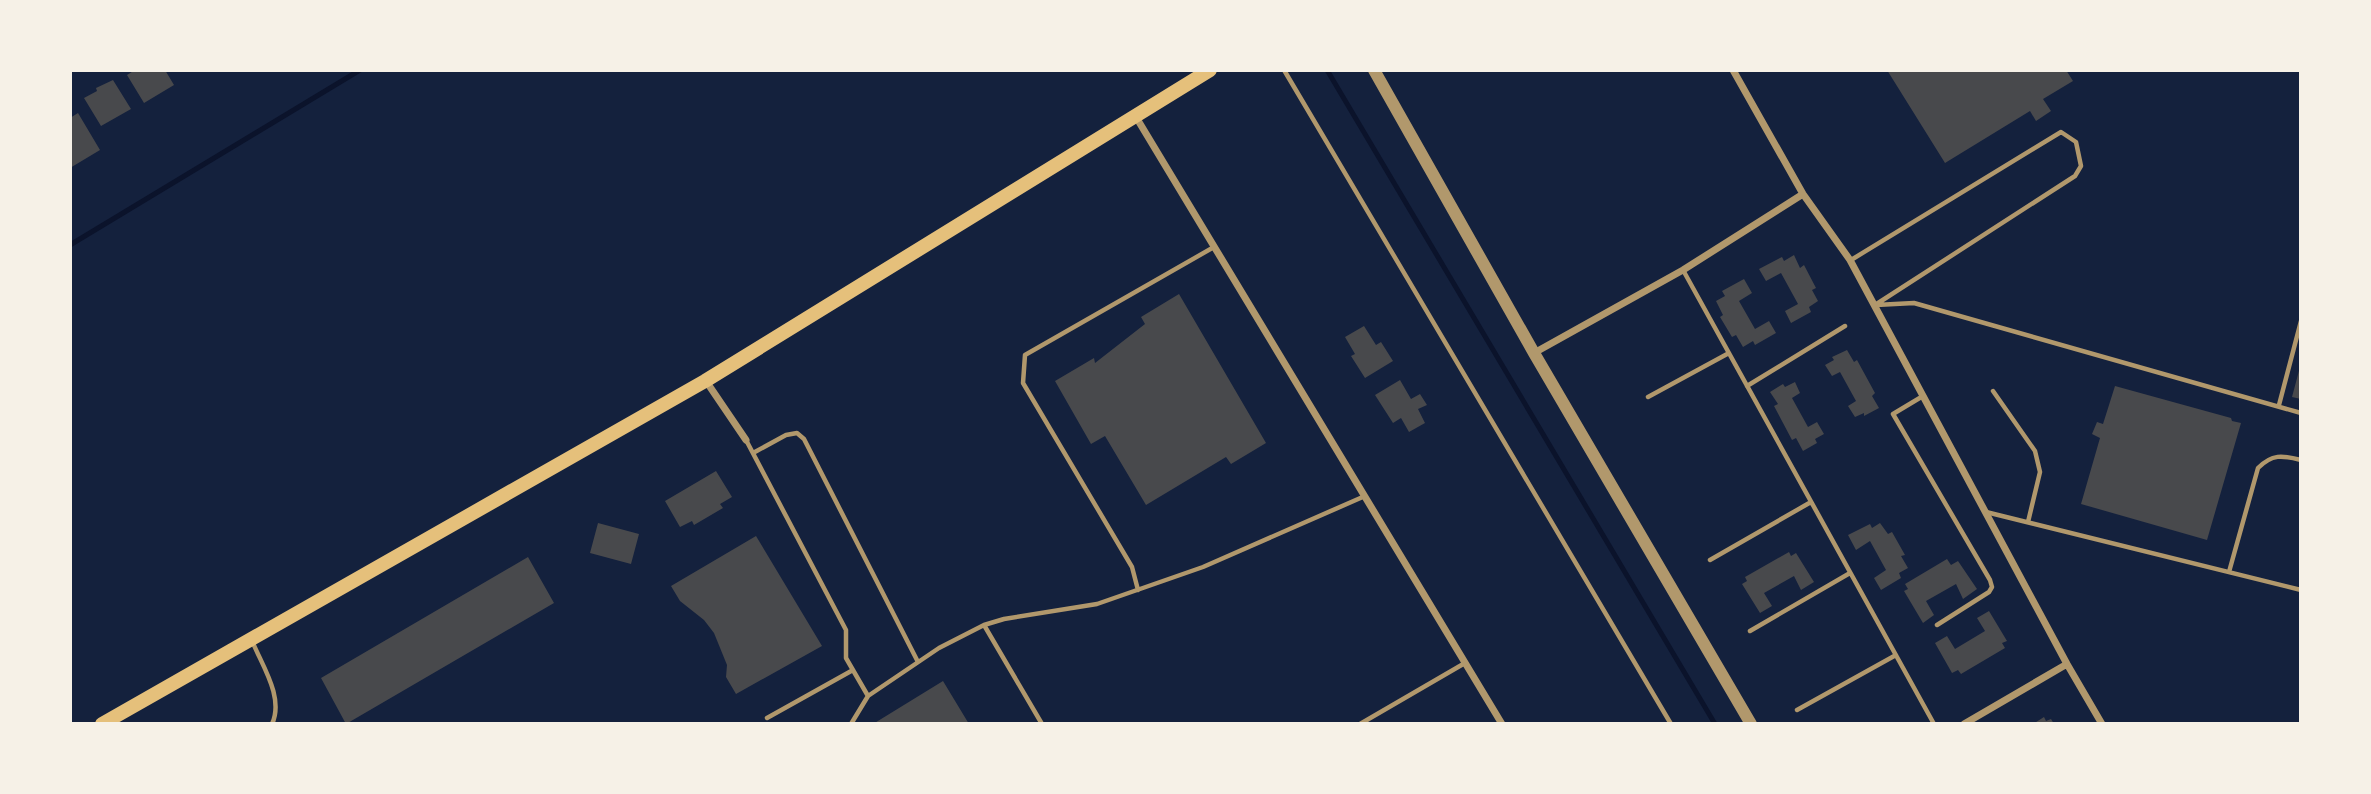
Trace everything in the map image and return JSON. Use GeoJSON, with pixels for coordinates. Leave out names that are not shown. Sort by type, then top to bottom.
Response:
{"type":"FeatureCollection","features":[{"type":"Feature","properties":{"kind":"main road"},"geometry":{"type":"LineString","coordinates":[[102,724],[705,380],[1210,70]]}},
{"type":"Feature","properties":{"kind":"street"},"geometry":{"type":"LineString","coordinates":[[1374,70],[1534,354],[1751,724]]}},
{"type":"Feature","properties":{"kind":"street"},"geometry":{"type":"LineString","coordinates":[[1733,70],[1802,194],[1850,260],[2067,664],[2102,724]]}},
{"type":"Feature","properties":{"kind":"street"},"geometry":{"type":"LineString","coordinates":[[1136,117],[1502,724]]}},
{"type":"Feature","properties":{"kind":"street"},"geometry":{"type":"LineString","coordinates":[[1534,354],[1683,270],[1802,194]]}},
{"type":"Feature","properties":{"kind":"street"},"geometry":{"type":"LineString","coordinates":[[705,380],[746,440]]}},
{"type":"Feature","properties":{"kind":"street"},"geometry":{"type":"LineString","coordinates":[[1964,724],[2067,664]]}},
{"type":"Feature","properties":{"kind":"lane"},"geometry":{"type":"LineString","coordinates":[[1284,70],[1671,724]]}},
{"type":"Feature","properties":{"kind":"lane"},"geometry":{"type":"LineString","coordinates":[[1850,260],[2061,132],[2076,142],[2081,166],[2075,176],[1874,305]]}},
{"type":"Feature","properties":{"kind":"lane"},"geometry":{"type":"LineString","coordinates":[[1139,590],[1132,567],[1023,383],[1025,355],[1214,247]]}},
{"type":"Feature","properties":{"kind":"lane"},"geometry":{"type":"LineString","coordinates":[[1683,270],[1934,724]]}},
{"type":"Feature","properties":{"kind":"lane"},"geometry":{"type":"LineString","coordinates":[[1874,305],[1914,303],[2301,412]]}},
{"type":"Feature","properties":{"kind":"lane"},"geometry":{"type":"LineString","coordinates":[[2279,405],[2301,321]]}},
{"type":"Feature","properties":{"kind":"lane"},"geometry":{"type":"LineString","coordinates":[[1747,386],[1845,326]]}},
{"type":"Feature","properties":{"kind":"lane"},"geometry":{"type":"LineString","coordinates":[[1648,397],[1729,354]]}},
{"type":"Feature","properties":{"kind":"lane"},"geometry":{"type":"LineString","coordinates":[[1993,391],[2035,450],[2040,472],[2028,522]]}},
{"type":"Feature","properties":{"kind":"lane"},"geometry":{"type":"LineString","coordinates":[[1923,396],[1893,414],[1992,587],[1989,592],[1937,625]]}},
{"type":"Feature","properties":{"kind":"lane"},"geometry":{"type":"LineString","coordinates":[[752,453],[786,435],[797,433],[804,439],[918,662]]}},
{"type":"Feature","properties":{"kind":"lane"},"geometry":{"type":"LineString","coordinates":[[746,440],[846,630],[846,657],[868,696]]}},
{"type":"Feature","properties":{"kind":"lane"},"geometry":{"type":"LineString","coordinates":[[2229,572],[2258,468],[2268,457],[2284,455],[2301,460]]}},
{"type":"Feature","properties":{"kind":"lane"},"geometry":{"type":"LineString","coordinates":[[851,724],[868,696],[939,648],[984,625],[1004,618],[1097,604],[1139,590],[1203,567],[1365,496]]}},
{"type":"Feature","properties":{"kind":"lane"},"geometry":{"type":"LineString","coordinates":[[1710,560],[1811,502]]}},
{"type":"Feature","properties":{"kind":"lane"},"geometry":{"type":"LineString","coordinates":[[1985,511],[2301,590]]}},
{"type":"Feature","properties":{"kind":"lane"},"geometry":{"type":"LineString","coordinates":[[1750,631],[1850,573]]}},
{"type":"Feature","properties":{"kind":"lane"},"geometry":{"type":"LineString","coordinates":[[984,625],[1042,724]]}},
{"type":"Feature","properties":{"kind":"lane"},"geometry":{"type":"LineString","coordinates":[[251,639],[273,689],[277,713],[272,724]]}},
{"type":"Feature","properties":{"kind":"lane"},"geometry":{"type":"LineString","coordinates":[[1797,710],[1896,655]]}},
{"type":"Feature","properties":{"kind":"lane"},"geometry":{"type":"LineString","coordinates":[[1360,724],[1465,663]]}},
{"type":"Feature","properties":{"kind":"lane"},"geometry":{"type":"LineString","coordinates":[[767,719],[853,670]]}},
{"type":"Feature","properties":{"kind":"building"},"geometry":{"type":"Polygon","coordinates":[[[135,70],[165,70],[174,85],[144,103],[127,75],[135,70]]]}},
{"type":"Feature","properties":{"kind":"building"},"geometry":{"type":"Polygon","coordinates":[[[1887,70],[2066,70],[2073,81],[2043,99],[2051,111],[2036,121],[2030,111],[1945,163],[1887,70]]]}},
{"type":"Feature","properties":{"kind":"building"},"geometry":{"type":"Polygon","coordinates":[[[113,80],[131,109],[101,126],[84,98],[97,91],[96,88],[113,80]]]}},
{"type":"Feature","properties":{"kind":"building"},"geometry":{"type":"Polygon","coordinates":[[[78,113],[100,150],[70,168],[70,118],[78,113]]]}},
{"type":"Feature","properties":{"kind":"building"},"geometry":{"type":"Polygon","coordinates":[[[1794,255],[1800,268],[1804,265],[1816,288],[1812,290],[1818,301],[1809,307],[1811,312],[1791,323],[1785,311],[1798,304],[1781,273],[1766,281],[1759,269],[1782,257],[1784,261],[1794,255]]]}},
{"type":"Feature","properties":{"kind":"building"},"geometry":{"type":"Polygon","coordinates":[[[1744,279],[1752,293],[1739,301],[1755,329],[1769,321],[1776,333],[1755,345],[1753,341],[1743,347],[1736,335],[1732,337],[1720,317],[1723,315],[1716,301],[1725,296],[1722,291],[1744,279]]]}},
{"type":"Feature","properties":{"kind":"building"},"geometry":{"type":"Polygon","coordinates":[[[1179,294],[1266,443],[1231,464],[1226,457],[1146,505],[1105,436],[1091,444],[1055,381],[1094,358],[1095,363],[1145,324],[1141,317],[1179,294]]]}},
{"type":"Feature","properties":{"kind":"building"},"geometry":{"type":"Polygon","coordinates":[[[1364,326],[1376,345],[1381,342],[1393,361],[1365,378],[1351,356],[1355,354],[1345,337],[1364,326]]]}},
{"type":"Feature","properties":{"kind":"building"},"geometry":{"type":"Polygon","coordinates":[[[1847,350],[1854,362],[1857,360],[1875,393],[1872,396],[1879,408],[1864,416],[1864,413],[1855,417],[1848,406],[1856,401],[1840,372],[1832,376],[1825,365],[1834,360],[1832,357],[1847,350]]]}},
{"type":"Feature","properties":{"kind":"building"},"geometry":{"type":"Polygon","coordinates":[[[2301,367],[2301,399],[2292,397],[2301,367]]]}},
{"type":"Feature","properties":{"kind":"building"},"geometry":{"type":"Polygon","coordinates":[[[1400,380],[1411,399],[1420,394],[1427,405],[1418,409],[1425,423],[1409,432],[1401,418],[1393,423],[1375,395],[1400,380]]]}},
{"type":"Feature","properties":{"kind":"building"},"geometry":{"type":"Polygon","coordinates":[[[1795,382],[1800,393],[1792,398],[1808,427],[1817,422],[1824,434],[1815,439],[1817,443],[1803,451],[1796,438],[1792,440],[1774,406],[1778,404],[1770,392],[1783,384],[1785,387],[1795,382]]]}},
{"type":"Feature","properties":{"kind":"building"},"geometry":{"type":"Polygon","coordinates":[[[2115,386],[2241,423],[2207,540],[2081,504],[2100,438],[2092,434],[2097,422],[2103,424],[2115,386]]]}},
{"type":"Feature","properties":{"kind":"building"},"geometry":{"type":"Polygon","coordinates":[[[716,471],[732,497],[720,504],[723,508],[694,525],[692,521],[680,527],[665,501],[716,471]]]}},
{"type":"Feature","properties":{"kind":"building"},"geometry":{"type":"Polygon","coordinates":[[[598,523],[639,534],[631,564],[590,553],[598,523]]]}},
{"type":"Feature","properties":{"kind":"building"},"geometry":{"type":"Polygon","coordinates":[[[1880,523],[1888,534],[1892,532],[1905,555],[1901,556],[1908,568],[1899,573],[1901,578],[1881,590],[1874,578],[1886,570],[1870,541],[1856,550],[1848,535],[1870,524],[1872,528],[1880,523]]]}},
{"type":"Feature","properties":{"kind":"building"},"geometry":{"type":"Polygon","coordinates":[[[756,536],[822,646],[736,694],[726,677],[727,665],[714,633],[704,620],[680,601],[671,586],[756,536]]]}},
{"type":"Feature","properties":{"kind":"building"},"geometry":{"type":"Polygon","coordinates":[[[1789,552],[1791,556],[1796,553],[1814,582],[1801,590],[1794,576],[1764,593],[1772,606],[1760,613],[1742,584],[1747,581],[1745,577],[1789,552]]]}},
{"type":"Feature","properties":{"kind":"building"},"geometry":{"type":"Polygon","coordinates":[[[528,557],[554,603],[346,724],[321,678],[528,557]]]}},
{"type":"Feature","properties":{"kind":"building"},"geometry":{"type":"Polygon","coordinates":[[[1947,559],[1951,565],[1958,561],[1977,589],[1963,599],[1956,584],[1926,601],[1934,615],[1923,623],[1904,591],[1908,589],[1905,584],[1947,559]]]}},
{"type":"Feature","properties":{"kind":"building"},"geometry":{"type":"Polygon","coordinates":[[[1989,611],[2007,641],[2002,643],[2005,648],[1961,674],[1958,670],[1952,673],[1935,643],[1947,636],[1955,649],[1985,631],[1977,618],[1989,611]]]}},
{"type":"Feature","properties":{"kind":"building"},"geometry":{"type":"Polygon","coordinates":[[[943,681],[969,724],[873,724],[943,681]]]}},
{"type":"Feature","properties":{"kind":"building"},"geometry":{"type":"Polygon","coordinates":[[[2044,717],[2046,721],[2051,719],[2054,724],[2033,724],[2044,717]]]}},
{"type":"Feature","properties":{"kind":"waterway"},"geometry":{"type":"LineString","coordinates":[[70,245],[360,70]]}},
{"type":"Feature","properties":{"kind":"waterway"},"geometry":{"type":"LineString","coordinates":[[1327,70],[1715,724]]}}]}
